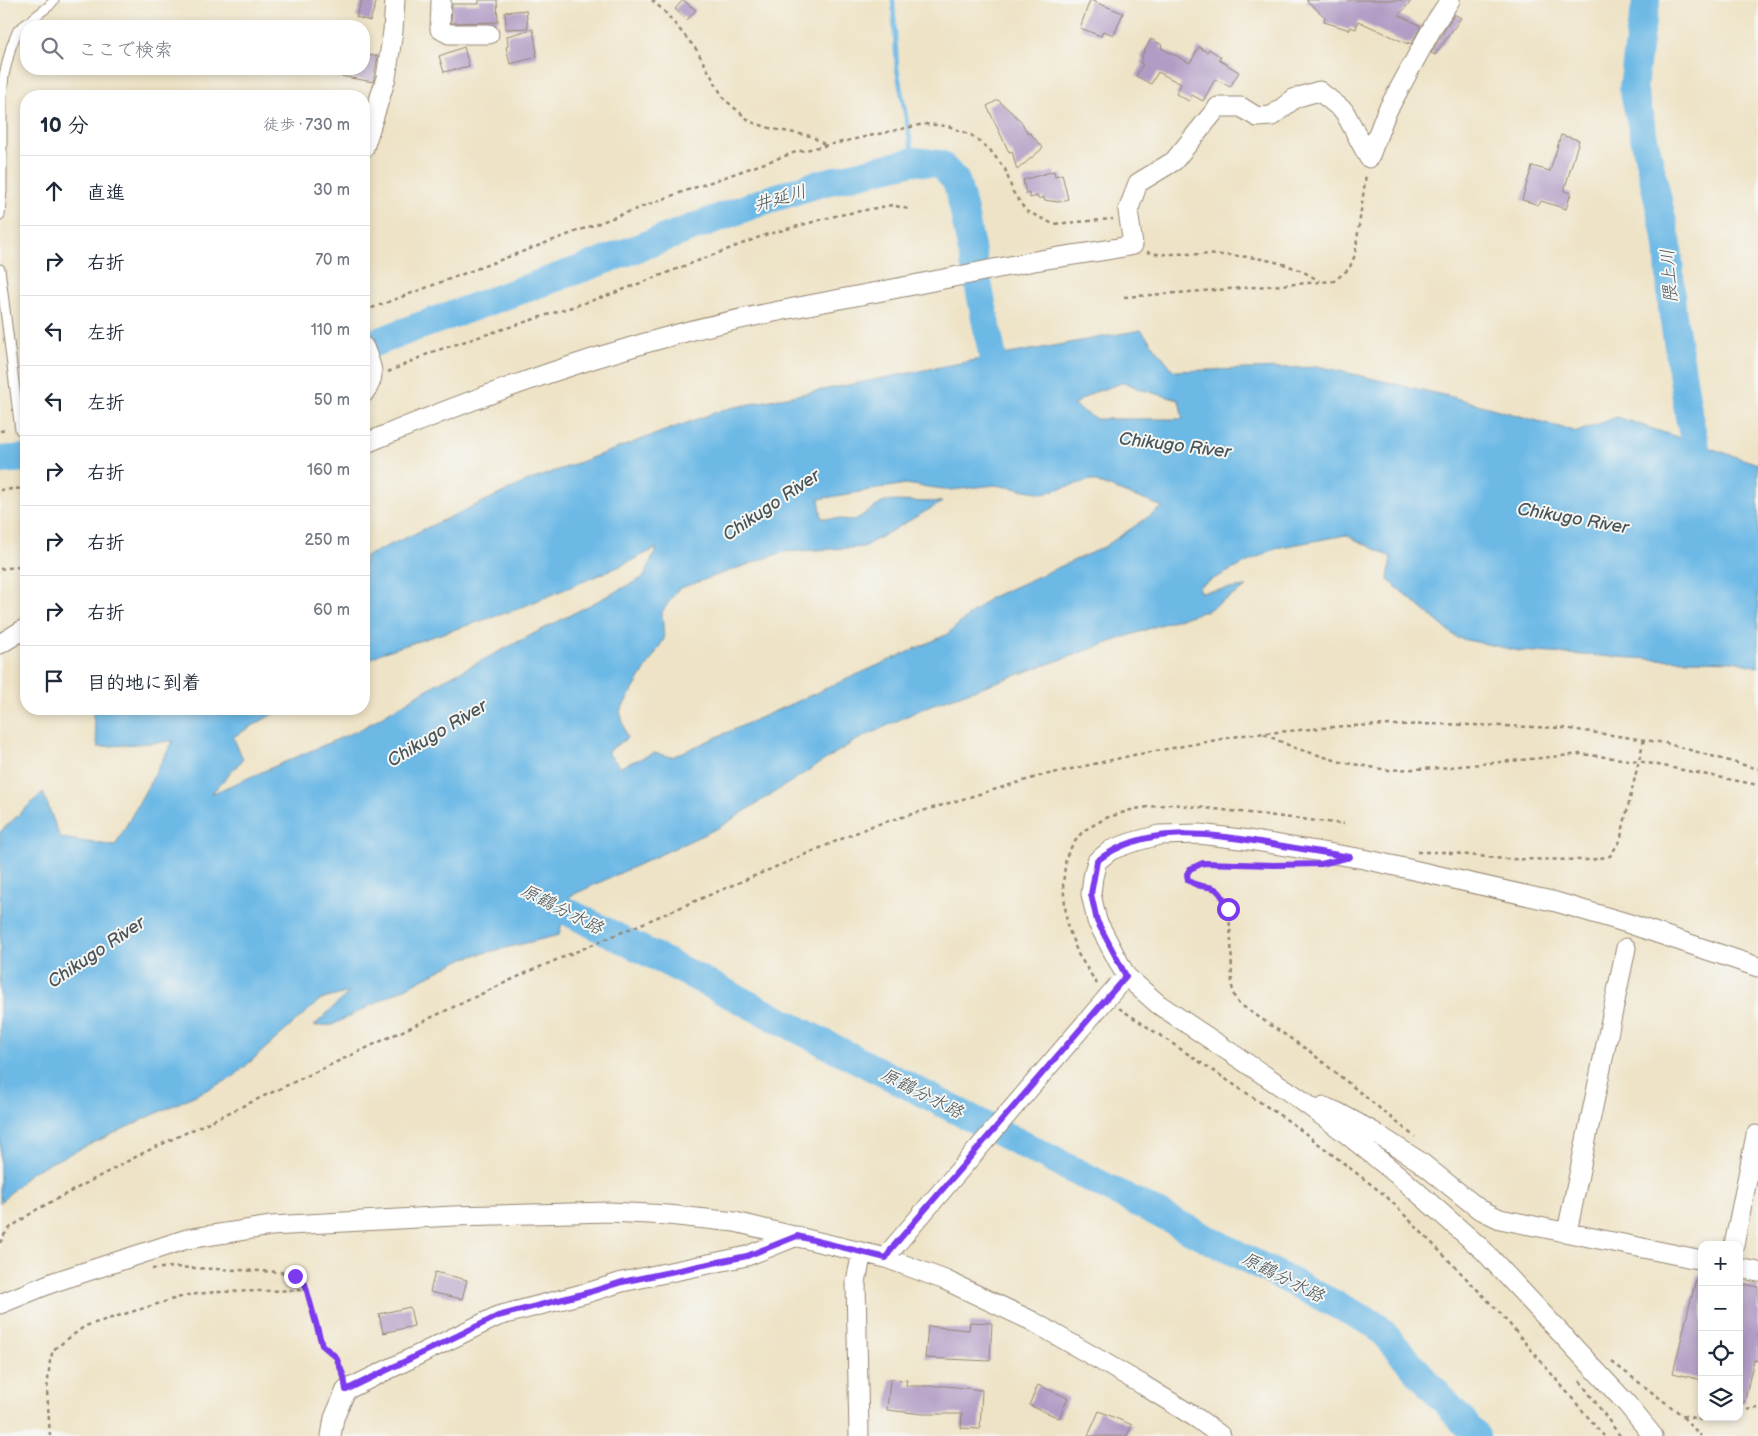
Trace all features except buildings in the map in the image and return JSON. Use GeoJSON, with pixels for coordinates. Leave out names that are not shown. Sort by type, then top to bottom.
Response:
{"type":"FeatureCollection","features":[{"type":"Feature","properties":{"kind":"street"},"geometry":{"type":"LineString","coordinates":[[370,129],[386,78],[393,31],[395,0]]}},
{"type":"Feature","properties":{"kind":"street"},"geometry":{"type":"LineString","coordinates":[[441,0],[440,29],[449,34],[489,34]]}},
{"type":"Feature","properties":{"kind":"street"},"geometry":{"type":"LineString","coordinates":[[1370,158],[1386,113],[1450,0]]}},
{"type":"Feature","properties":{"kind":"street"},"geometry":{"type":"LineString","coordinates":[[370,442],[535,377],[689,331],[812,304],[1069,255],[1106,251],[1134,245],[1128,211],[1138,183],[1174,161],[1218,108],[1241,107],[1257,116],[1272,116],[1295,98],[1320,91],[1344,111],[1370,158]]}},
{"type":"Feature","properties":{"kind":"street"},"geometry":{"type":"LineString","coordinates":[[0,644],[20,632]]}},
{"type":"Feature","properties":{"kind":"street"},"geometry":{"type":"LineString","coordinates":[[1653,1436],[1627,1404],[1483,1250],[1399,1176],[1297,1097],[1158,1004],[1115,983],[1091,894],[1097,861],[1111,850],[1159,835],[1200,834],[1373,860],[1547,900],[1627,923],[1758,967]]}},
{"type":"Feature","properties":{"kind":"street"},"geometry":{"type":"LineString","coordinates":[[1567,1232],[1626,948]]}},
{"type":"Feature","properties":{"kind":"street"},"geometry":{"type":"LineString","coordinates":[[889,1253],[1115,983]]}},
{"type":"Feature","properties":{"kind":"street"},"geometry":{"type":"LineString","coordinates":[[1297,1097],[1338,1112],[1372,1131],[1418,1161],[1479,1209],[1500,1219],[1698,1259]]}},
{"type":"Feature","properties":{"kind":"street"},"geometry":{"type":"LineString","coordinates":[[1735,1241],[1756,1135]]}},
{"type":"Feature","properties":{"kind":"street"},"geometry":{"type":"LineString","coordinates":[[0,1304],[54,1282],[187,1239],[271,1226],[443,1216],[610,1212],[668,1215],[735,1222],[862,1252],[889,1253],[1032,1321],[1143,1385],[1198,1419],[1221,1436]]}},
{"type":"Feature","properties":{"kind":"street"},"geometry":{"type":"LineString","coordinates":[[331,1436],[334,1418],[346,1390],[498,1316],[622,1282],[747,1256],[797,1236]]}},
{"type":"Feature","properties":{"kind":"street"},"geometry":{"type":"LineString","coordinates":[[859,1436],[856,1282],[862,1252]]}},
{"type":"Feature","properties":{"kind":"street"},"geometry":{"type":"LineString","coordinates":[[1743,1269],[1758,1272]]}},
{"type":"Feature","properties":{"kind":"lane"},"geometry":{"type":"LineString","coordinates":[[31,20],[54,0]]}},
{"type":"Feature","properties":{"kind":"lane"},"geometry":{"type":"LineString","coordinates":[[0,215],[4,75],[10,47],[20,28]]}},
{"type":"Feature","properties":{"kind":"lane"},"geometry":{"type":"LineString","coordinates":[[0,270],[20,430]]}},
{"type":"Feature","properties":{"kind":"path"},"geometry":{"type":"LineString","coordinates":[[652,0],[664,11],[696,49],[724,99],[730,105],[751,122],[773,129],[811,136],[826,145]]}},
{"type":"Feature","properties":{"kind":"path"},"geometry":{"type":"LineString","coordinates":[[370,309],[671,196],[796,152],[924,124],[948,126],[971,135],[990,150],[1004,169],[1013,192],[1026,211],[1053,224],[1129,218]]}},
{"type":"Feature","properties":{"kind":"path"},"geometry":{"type":"LineString","coordinates":[[1124,297],[1334,281],[1349,269],[1355,256],[1370,158]]}},
{"type":"Feature","properties":{"kind":"path"},"geometry":{"type":"LineString","coordinates":[[370,382],[432,352],[612,294],[765,235],[835,216],[892,204],[908,210]]}},
{"type":"Feature","properties":{"kind":"path"},"geometry":{"type":"LineString","coordinates":[[1134,245],[1149,253],[1242,255],[1266,259],[1306,272],[1320,281]]}},
{"type":"Feature","properties":{"kind":"path"},"geometry":{"type":"LineString","coordinates":[[0,490],[20,488]]}},
{"type":"Feature","properties":{"kind":"path"},"geometry":{"type":"LineString","coordinates":[[0,569],[20,567]]}},
{"type":"Feature","properties":{"kind":"path"},"geometry":{"type":"LineString","coordinates":[[0,1243],[11,1227],[36,1210],[152,1149],[528,972],[872,826],[1040,776],[1144,753],[1244,734],[1345,726],[1441,724],[1564,728],[1644,739],[1758,769]]}},
{"type":"Feature","properties":{"kind":"path"},"geometry":{"type":"LineString","coordinates":[[1262,733],[1295,748],[1341,762],[1388,770],[1440,768],[1581,754],[1638,761],[1758,785]]}},
{"type":"Feature","properties":{"kind":"path"},"geometry":{"type":"LineString","coordinates":[[1417,852],[1443,852],[1504,859],[1591,860],[1610,856],[1620,841],[1644,739]]}},
{"type":"Feature","properties":{"kind":"path"},"geometry":{"type":"LineString","coordinates":[[1115,983],[1078,954],[1067,925],[1063,884],[1066,857],[1073,844],[1083,832],[1106,818],[1134,809],[1171,804],[1344,824]]}},
{"type":"Feature","properties":{"kind":"path"},"geometry":{"type":"LineString","coordinates":[[1293,864],[1203,863],[1190,869],[1187,874],[1188,880],[1218,890],[1223,896],[1228,909],[1234,996],[1238,1003],[1309,1051],[1416,1138]]}},
{"type":"Feature","properties":{"kind":"path"},"geometry":{"type":"LineString","coordinates":[[1117,1007],[1293,1124],[1386,1196],[1501,1314],[1604,1436]]}},
{"type":"Feature","properties":{"kind":"path"},"geometry":{"type":"LineString","coordinates":[[145,1270],[173,1267],[280,1272],[295,1276],[305,1284],[322,1345],[336,1357],[344,1377],[346,1390]]}},
{"type":"Feature","properties":{"kind":"path"},"geometry":{"type":"LineString","coordinates":[[50,1436],[47,1390],[53,1350],[85,1326],[187,1295],[216,1292],[306,1290]]}},
{"type":"Feature","properties":{"kind":"path"},"geometry":{"type":"LineString","coordinates":[[1608,1358],[1682,1415],[1699,1435]]}},
{"type":"Feature","properties":{"kind":"path"},"geometry":{"type":"LineString","coordinates":[[1743,1410],[1758,1408]]}},
{"type":"Feature","properties":{"kind":"path"},"geometry":{"type":"LineString","coordinates":[[1682,1415],[1698,1419]]}},
{"type":"Feature","properties":{"kind":"water","name":"Chikugo River"},"geometry":{"type":"Polygon","coordinates":[[[1141,330],[1174,371],[1322,367],[1452,397],[1577,432],[1617,417],[1758,464],[1758,667],[1734,661],[1649,659],[1520,651],[1457,638],[1388,580],[1391,557],[1346,535],[1276,548],[1199,586],[1199,592],[1247,587],[1206,611],[1165,623],[928,706],[853,742],[720,827],[568,897],[559,935],[464,958],[332,1025],[314,1026],[349,992],[320,1000],[232,1078],[31,1172],[0,1203],[0,832],[43,792],[60,838],[115,846],[173,741],[98,747],[93,715],[272,715],[233,737],[243,759],[211,794],[361,729],[436,684],[644,577],[657,548],[618,567],[515,610],[381,653],[370,659],[370,554],[528,481],[725,409],[1141,330]],[[1125,382],[1092,393],[1073,405],[1096,419],[1183,419],[1179,400],[1139,389],[1125,382]],[[1091,480],[1044,493],[995,485],[952,490],[905,484],[819,499],[822,518],[855,520],[885,501],[942,502],[863,547],[783,552],[678,589],[662,612],[664,639],[620,711],[627,738],[607,752],[620,767],[654,753],[672,757],[946,635],[990,598],[1104,547],[1163,507],[1091,480]]]}},
{"type":"Feature","properties":{"kind":"waterway"},"geometry":{"type":"LineString","coordinates":[[893,0],[897,69],[914,161]]}},
{"type":"Feature","properties":{"kind":"waterway","name":"隈上川"},"geometry":{"type":"LineString","coordinates":[[1647,0],[1640,32],[1633,88],[1668,245],[1672,309],[1689,417],[1703,479]]}},
{"type":"Feature","properties":{"kind":"waterway","name":"井延川"},"geometry":{"type":"LineString","coordinates":[[370,345],[764,201],[818,184],[914,161],[940,164],[956,181],[963,207],[1000,394]]}},
{"type":"Feature","properties":{"kind":"waterway","name":"井延川"},"geometry":{"type":"LineString","coordinates":[[0,460],[20,458]]}},
{"type":"Feature","properties":{"kind":"waterway","name":"原鶴分水路"},"geometry":{"type":"LineString","coordinates":[[531,893],[1376,1325],[1476,1436]]}},
{"type":"Feature","properties":{"kind":"route"},"geometry":{"type":"LineString","coordinates":[[295,1276],[305,1284],[322,1345],[336,1357],[344,1377],[346,1390],[498,1316],[622,1282],[747,1256],[797,1236],[886,1258],[892,1248],[1126,976],[1097,921],[1091,894],[1097,861],[1111,850],[1159,835],[1200,834],[1350,857],[1321,864],[1203,863],[1190,869],[1187,874],[1188,880],[1218,890],[1223,896],[1228,909]]}}]}
